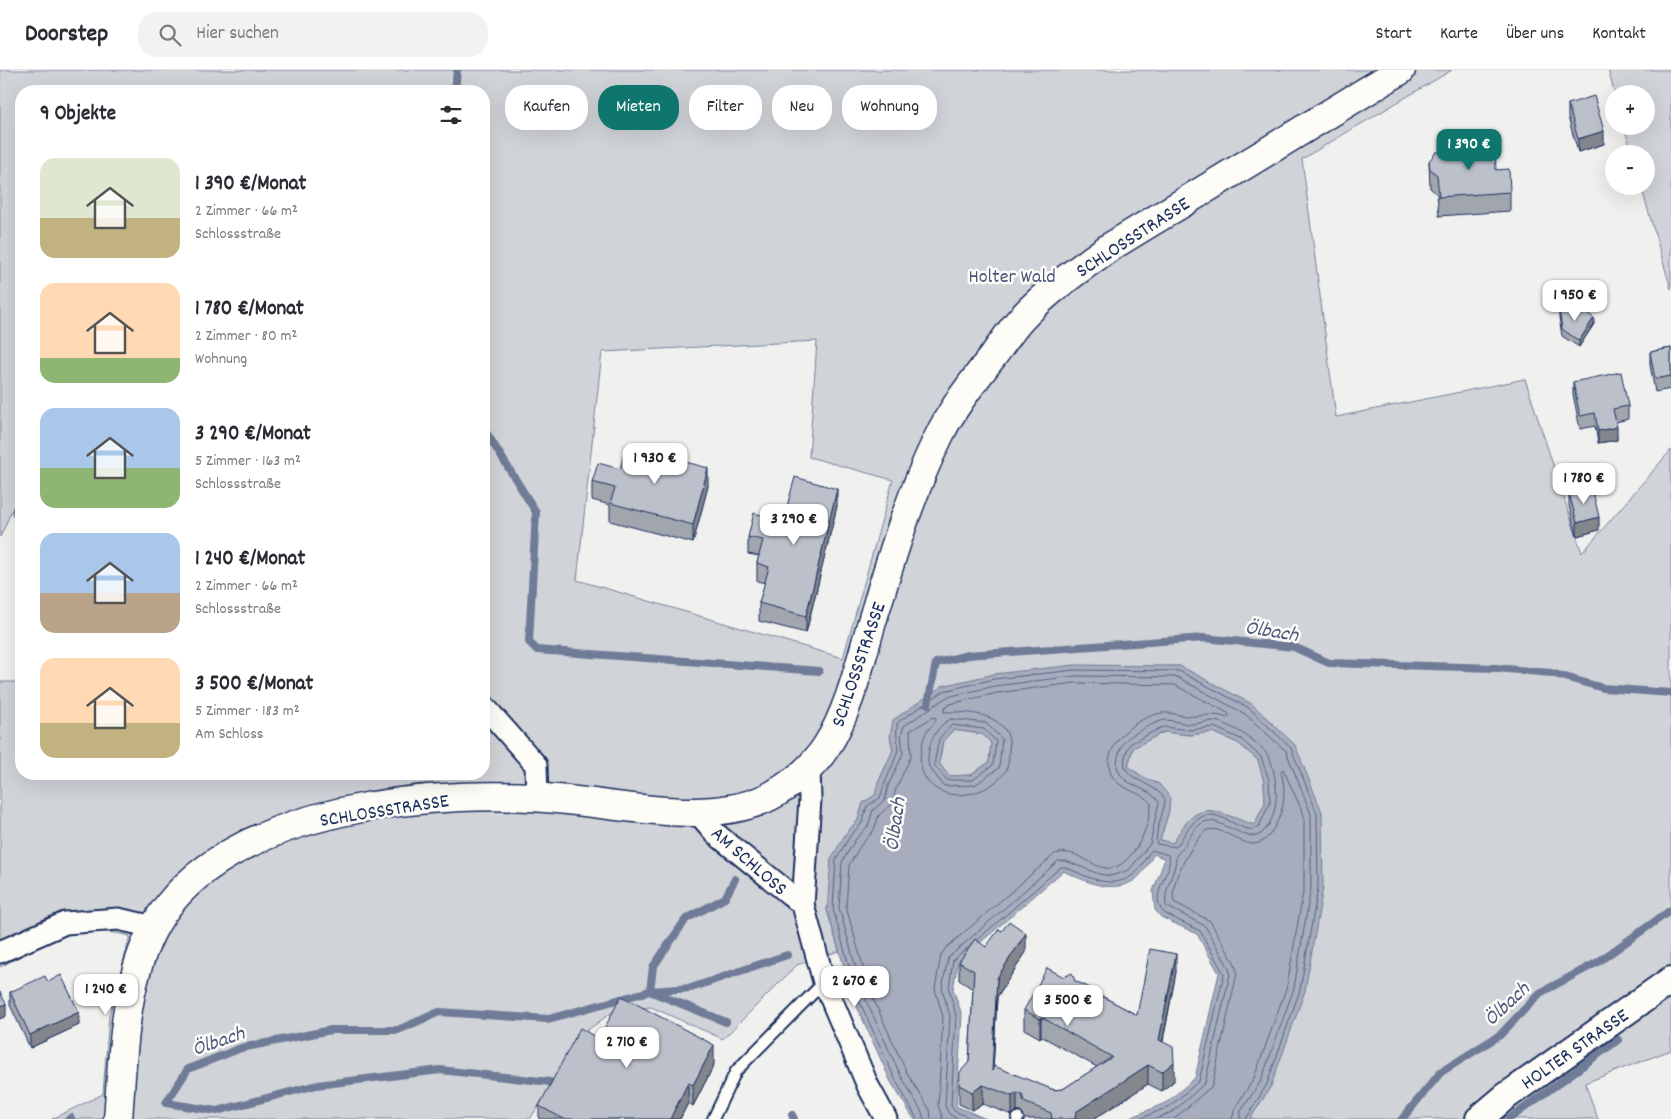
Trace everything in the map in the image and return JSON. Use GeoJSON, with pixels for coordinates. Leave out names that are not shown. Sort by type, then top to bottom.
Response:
{"type":"FeatureCollection","features":[{"type":"Feature","properties":{"kind":"main road","name":"SCHLOSSSTRASSE"},"geometry":{"type":"LineString","coordinates":[[118,1119],[126,1022],[140,960],[154,927],[175,898],[215,862],[251,840],[286,826],[335,814],[437,797],[536,797],[698,813],[742,808],[774,794],[809,770],[829,743],[853,686],[907,511],[938,437],[966,392],[1020,320],[1064,280],[1110,247],[1401,70]]}},
{"type":"Feature","properties":{"kind":"street"},"geometry":{"type":"LineString","coordinates":[[490,713],[536,765],[536,797]]}},
{"type":"Feature","properties":{"kind":"street","name":"AM SCHLOSS"},"geometry":{"type":"LineString","coordinates":[[809,770],[810,799],[803,905],[824,982],[868,1086],[886,1119]]}},
{"type":"Feature","properties":{"kind":"street","name":"AM SCHLOSS"},"geometry":{"type":"LineString","coordinates":[[698,813],[716,834],[803,905]]}},
{"type":"Feature","properties":{"kind":"street"},"geometry":{"type":"LineString","coordinates":[[0,952],[65,923],[118,919],[154,927]]}},
{"type":"Feature","properties":{"kind":"street","name":"HOLTER STRASSE"},"geometry":{"type":"LineString","coordinates":[[1479,1119],[1505,1097],[1671,980]]}},
{"type":"Feature","properties":{"kind":"lane"},"geometry":{"type":"LineString","coordinates":[[713,1119],[736,1071],[824,982]]}},
{"type":"Feature","properties":{"kind":"green space","name":"Holter Wald"},"geometry":{"type":"Polygon","coordinates":[[[0,70],[1452,70],[1302,159],[1336,417],[1525,379],[1582,553],[1671,450],[1671,1050],[1585,1083],[1598,1119],[1250,1119],[1271,1086],[1322,812],[1180,666],[1145,667],[942,686],[921,702],[890,736],[893,750],[878,783],[875,796],[863,803],[858,820],[846,833],[827,910],[839,951],[797,965],[723,1039],[651,1007],[614,1011],[585,1032],[530,1119],[52,1119],[103,1094],[109,1015],[130,936],[93,931],[77,933],[48,943],[0,967],[0,682],[15,682],[15,780],[490,780],[490,85],[15,85],[15,503],[0,537],[0,70]],[[817,341],[602,352],[577,580],[843,658],[893,480],[809,457],[817,341]]]}},
{"type":"Feature","properties":{"kind":"green space"},"geometry":{"type":"Polygon","coordinates":[[[1608,70],[1671,70],[1671,289],[1644,195],[1655,195],[1655,145],[1629,145],[1627,135],[1655,135],[1655,85],[1612,85],[1608,70]]]}},
{"type":"Feature","properties":{"kind":"green space"},"geometry":{"type":"Polygon","coordinates":[[[953,730],[982,734],[991,743],[989,762],[971,775],[948,776],[939,763],[943,741],[953,730]]]}},
{"type":"Feature","properties":{"kind":"green space"},"geometry":{"type":"Polygon","coordinates":[[[1164,732],[1190,735],[1213,732],[1238,743],[1258,760],[1264,782],[1265,803],[1254,825],[1228,815],[1208,811],[1199,813],[1191,818],[1173,844],[1160,840],[1169,811],[1159,784],[1144,778],[1128,766],[1133,748],[1164,732]]]}},
{"type":"Feature","properties":{"kind":"water"},"geometry":{"type":"Polygon","coordinates":[[[1074,665],[1180,666],[1252,704],[1295,745],[1322,812],[1323,888],[1305,991],[1271,1086],[1250,1119],[1128,1119],[1167,1102],[1195,1078],[1219,973],[1197,934],[1161,917],[1155,910],[1153,891],[1165,859],[1154,854],[1138,878],[1126,884],[1116,886],[1098,885],[1063,871],[958,962],[953,989],[962,1015],[956,1106],[986,1119],[914,1119],[891,1082],[854,1000],[827,910],[831,859],[846,833],[858,820],[863,803],[875,795],[878,783],[893,750],[890,736],[893,720],[942,686],[994,674],[1074,665]],[[953,730],[943,741],[939,763],[949,776],[971,775],[989,762],[991,743],[982,734],[953,730]],[[1164,732],[1133,748],[1128,766],[1144,778],[1159,784],[1170,797],[1169,811],[1160,840],[1173,843],[1191,818],[1199,813],[1208,811],[1228,815],[1254,825],[1265,803],[1264,782],[1258,760],[1238,743],[1213,732],[1190,735],[1164,732]]]}},
{"type":"Feature","properties":{"kind":"building"},"geometry":{"type":"Polygon","coordinates":[[[1594,96],[1604,131],[1578,139],[1568,104],[1594,96]]]}},
{"type":"Feature","properties":{"kind":"building"},"geometry":{"type":"Polygon","coordinates":[[[1485,142],[1485,149],[1495,148],[1496,170],[1509,169],[1510,192],[1439,197],[1437,175],[1430,169],[1429,161],[1436,152],[1445,152],[1445,144],[1485,142]]]}},
{"type":"Feature","properties":{"kind":"building"},"geometry":{"type":"Polygon","coordinates":[[[1579,307],[1594,318],[1579,341],[1562,329],[1559,310],[1579,307]]]}},
{"type":"Feature","properties":{"kind":"building"},"geometry":{"type":"Polygon","coordinates":[[[1671,348],[1671,376],[1655,379],[1650,352],[1671,348]]]}},
{"type":"Feature","properties":{"kind":"building"},"geometry":{"type":"Polygon","coordinates":[[[1621,372],[1628,406],[1613,409],[1617,427],[1598,431],[1595,413],[1580,416],[1573,382],[1621,372]]]}},
{"type":"Feature","properties":{"kind":"building"},"geometry":{"type":"Polygon","coordinates":[[[626,446],[708,468],[693,525],[610,503],[615,488],[592,482],[598,463],[620,469],[626,446]]]}},
{"type":"Feature","properties":{"kind":"building"},"geometry":{"type":"Polygon","coordinates":[[[795,477],[837,489],[806,616],[759,603],[769,567],[757,563],[763,540],[748,537],[754,513],[783,521],[795,477]]]}},
{"type":"Feature","properties":{"kind":"building"},"geometry":{"type":"Polygon","coordinates":[[[1592,488],[1599,517],[1577,523],[1569,493],[1592,488]]]}},
{"type":"Feature","properties":{"kind":"building"},"geometry":{"type":"Polygon","coordinates":[[[1009,921],[1026,933],[997,978],[992,1071],[994,1066],[1054,1090],[1063,1089],[1112,1057],[1041,1017],[1040,1019],[1024,1010],[1047,968],[1064,977],[1072,973],[1075,981],[1097,991],[1098,994],[1137,1015],[1150,949],[1176,954],[1159,1040],[1173,1047],[1174,1062],[1162,1072],[1148,1065],[1076,1112],[1075,1119],[1052,1119],[1051,1113],[1024,1102],[1022,1094],[1017,1093],[1012,1096],[983,1085],[972,1092],[959,1085],[960,1072],[969,1062],[974,971],[959,962],[975,939],[986,947],[999,929],[1002,931],[1009,921]]]}},
{"type":"Feature","properties":{"kind":"building"},"geometry":{"type":"Polygon","coordinates":[[[61,975],[79,1012],[30,1035],[10,992],[45,976],[48,982],[61,975]]]}},
{"type":"Feature","properties":{"kind":"building"},"geometry":{"type":"Polygon","coordinates":[[[0,992],[6,1004],[0,1006],[0,992]]]}},
{"type":"Feature","properties":{"kind":"building"},"geometry":{"type":"Polygon","coordinates":[[[621,996],[714,1045],[693,1085],[688,1083],[670,1119],[564,1119],[539,1106],[580,1028],[599,1039],[621,996]]]}},
{"type":"Feature","properties":{"kind":"waterway"},"geometry":{"type":"LineString","coordinates":[[456,85],[457,70]]}},
{"type":"Feature","properties":{"kind":"waterway"},"geometry":{"type":"LineString","coordinates":[[490,439],[536,512],[529,642],[537,650],[819,671]]}},
{"type":"Feature","properties":{"kind":"waterway","name":"Ölbach"},"geometry":{"type":"LineString","coordinates":[[928,704],[936,663],[968,655],[1204,638],[1294,647],[1329,663],[1496,668],[1551,673],[1603,688],[1671,693]]}},
{"type":"Feature","properties":{"kind":"waterway","name":"Ölbach"},"geometry":{"type":"LineString","coordinates":[[550,1082],[440,1070],[317,1085],[217,1111],[166,1103],[188,1069],[241,1048],[331,1030],[398,1030],[439,1012],[548,1019],[650,991],[653,967],[686,919],[725,898],[735,879]]}},
{"type":"Feature","properties":{"kind":"waterway","name":"Ölbach"},"geometry":{"type":"LineString","coordinates":[[1402,1119],[1441,1072],[1500,1035],[1540,993],[1598,962],[1671,910]]}},
{"type":"Feature","properties":{"kind":"waterway","name":"Ölbach"},"geometry":{"type":"LineString","coordinates":[[650,991],[691,988],[787,955]]}},
{"type":"Feature","properties":{"kind":"waterway","name":"Ölbach"},"geometry":{"type":"LineString","coordinates":[[652,992],[726,1022]]}},
{"type":"Feature","properties":{"kind":"waterway"},"geometry":{"type":"LineString","coordinates":[[1509,1119],[1618,1040]]}},
{"type":"Feature","properties":{"kind":"waterway","name":"Ölbach"},"geometry":{"type":"LineString","coordinates":[[792,1115],[794,1119]]}}]}
